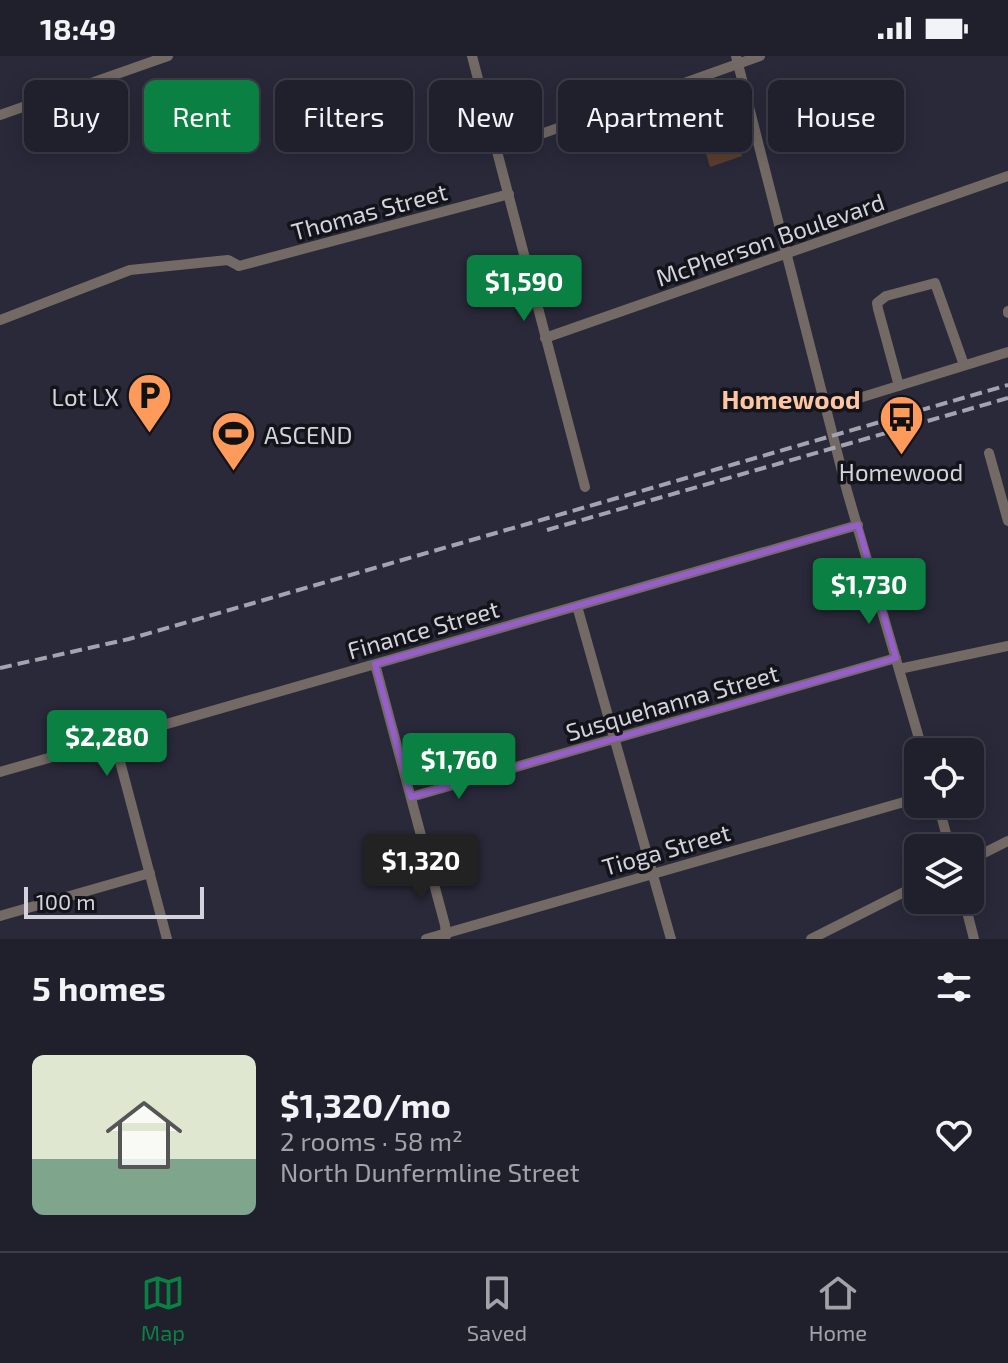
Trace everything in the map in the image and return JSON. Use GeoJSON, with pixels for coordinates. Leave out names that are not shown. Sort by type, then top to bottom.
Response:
{"type":"FeatureCollection","features":[{"type":"Feature","properties":{"kind":"street"},"geometry":{"type":"LineString","coordinates":[[0,115],[168,56]]}},
{"type":"Feature","properties":{"kind":"street"},"geometry":{"type":"LineString","coordinates":[[472,56],[478,80]]}},
{"type":"Feature","properties":{"kind":"street"},"geometry":{"type":"LineString","coordinates":[[542,133],[737,60],[760,56]]}},
{"type":"Feature","properties":{"kind":"street"},"geometry":{"type":"LineString","coordinates":[[737,60],[858,525],[919,738]]}},
{"type":"Feature","properties":{"kind":"street"},"geometry":{"type":"LineString","coordinates":[[497,152],[585,487]]}},
{"type":"Feature","properties":{"kind":"street","name":"McPherson Boulevard"},"geometry":{"type":"LineString","coordinates":[[545,338],[1008,176]]}},
{"type":"Feature","properties":{"kind":"street","name":"Thomas Street"},"geometry":{"type":"LineString","coordinates":[[0,320],[130,270],[228,260],[239,266],[509,194]]}},
{"type":"Feature","properties":{"kind":"street"},"geometry":{"type":"LineString","coordinates":[[899,386],[877,303],[886,296],[935,283],[964,365]]}},
{"type":"Feature","properties":{"kind":"street"},"geometry":{"type":"LineString","coordinates":[[827,408],[1008,352]]}},
{"type":"Feature","properties":{"kind":"street"},"geometry":{"type":"LineString","coordinates":[[989,453],[1008,521]]}},
{"type":"Feature","properties":{"kind":"street","name":"Finance Street"},"geometry":{"type":"LineString","coordinates":[[0,772],[858,525]]}},
{"type":"Feature","properties":{"kind":"street"},"geometry":{"type":"LineString","coordinates":[[577,606],[671,939]]}},
{"type":"Feature","properties":{"kind":"street","name":"Susquehanna Street"},"geometry":{"type":"LineString","coordinates":[[411,797],[898,663],[1008,646]]}},
{"type":"Feature","properties":{"kind":"street"},"geometry":{"type":"LineString","coordinates":[[375,664],[446,936]]}},
{"type":"Feature","properties":{"kind":"street"},"geometry":{"type":"LineString","coordinates":[[114,739],[167,939]]}},
{"type":"Feature","properties":{"kind":"street","name":"Tioga Street"},"geometry":{"type":"LineString","coordinates":[[426,939],[446,936],[904,802]]}},
{"type":"Feature","properties":{"kind":"street"},"geometry":{"type":"LineString","coordinates":[[984,853],[1008,841]]}},
{"type":"Feature","properties":{"kind":"street"},"geometry":{"type":"LineString","coordinates":[[0,916],[150,873]]}},
{"type":"Feature","properties":{"kind":"street"},"geometry":{"type":"LineString","coordinates":[[811,939],[904,892]]}},
{"type":"Feature","properties":{"kind":"street"},"geometry":{"type":"LineString","coordinates":[[968,914],[974,939]]}},
{"type":"Feature","properties":{"kind":"highlighted area"},"geometry":{"type":"Polygon","coordinates":[[[858,525],[896,658],[411,797],[375,664],[858,525]]]}},
{"type":"Feature","properties":{"kind":"shaded area"},"geometry":{"type":"Polygon","coordinates":[[[706,152],[741,152],[742,156],[710,167],[706,152]]]}},
{"type":"Feature","properties":{"kind":"railway"},"geometry":{"type":"LineString","coordinates":[[0,668],[129,639],[1008,385]]}},
{"type":"Feature","properties":{"kind":"railway"},"geometry":{"type":"LineString","coordinates":[[547,530],[1008,398]]}},
{"type":"Feature","properties":{"kind":"place","name":"Lot LX"},"geometry":{"type":"Point","coordinates":[150,435]}},
{"type":"Feature","properties":{"kind":"place","name":"Homewood"},"geometry":{"type":"Point","coordinates":[901,456]}},
{"type":"Feature","properties":{"kind":"place","name":"ASCEND"},"geometry":{"type":"Point","coordinates":[233,473]}},
{"type":"Feature","properties":{"kind":"district","name":"Homewood"},"geometry":{"type":"Point","coordinates":[791,398]}}]}
